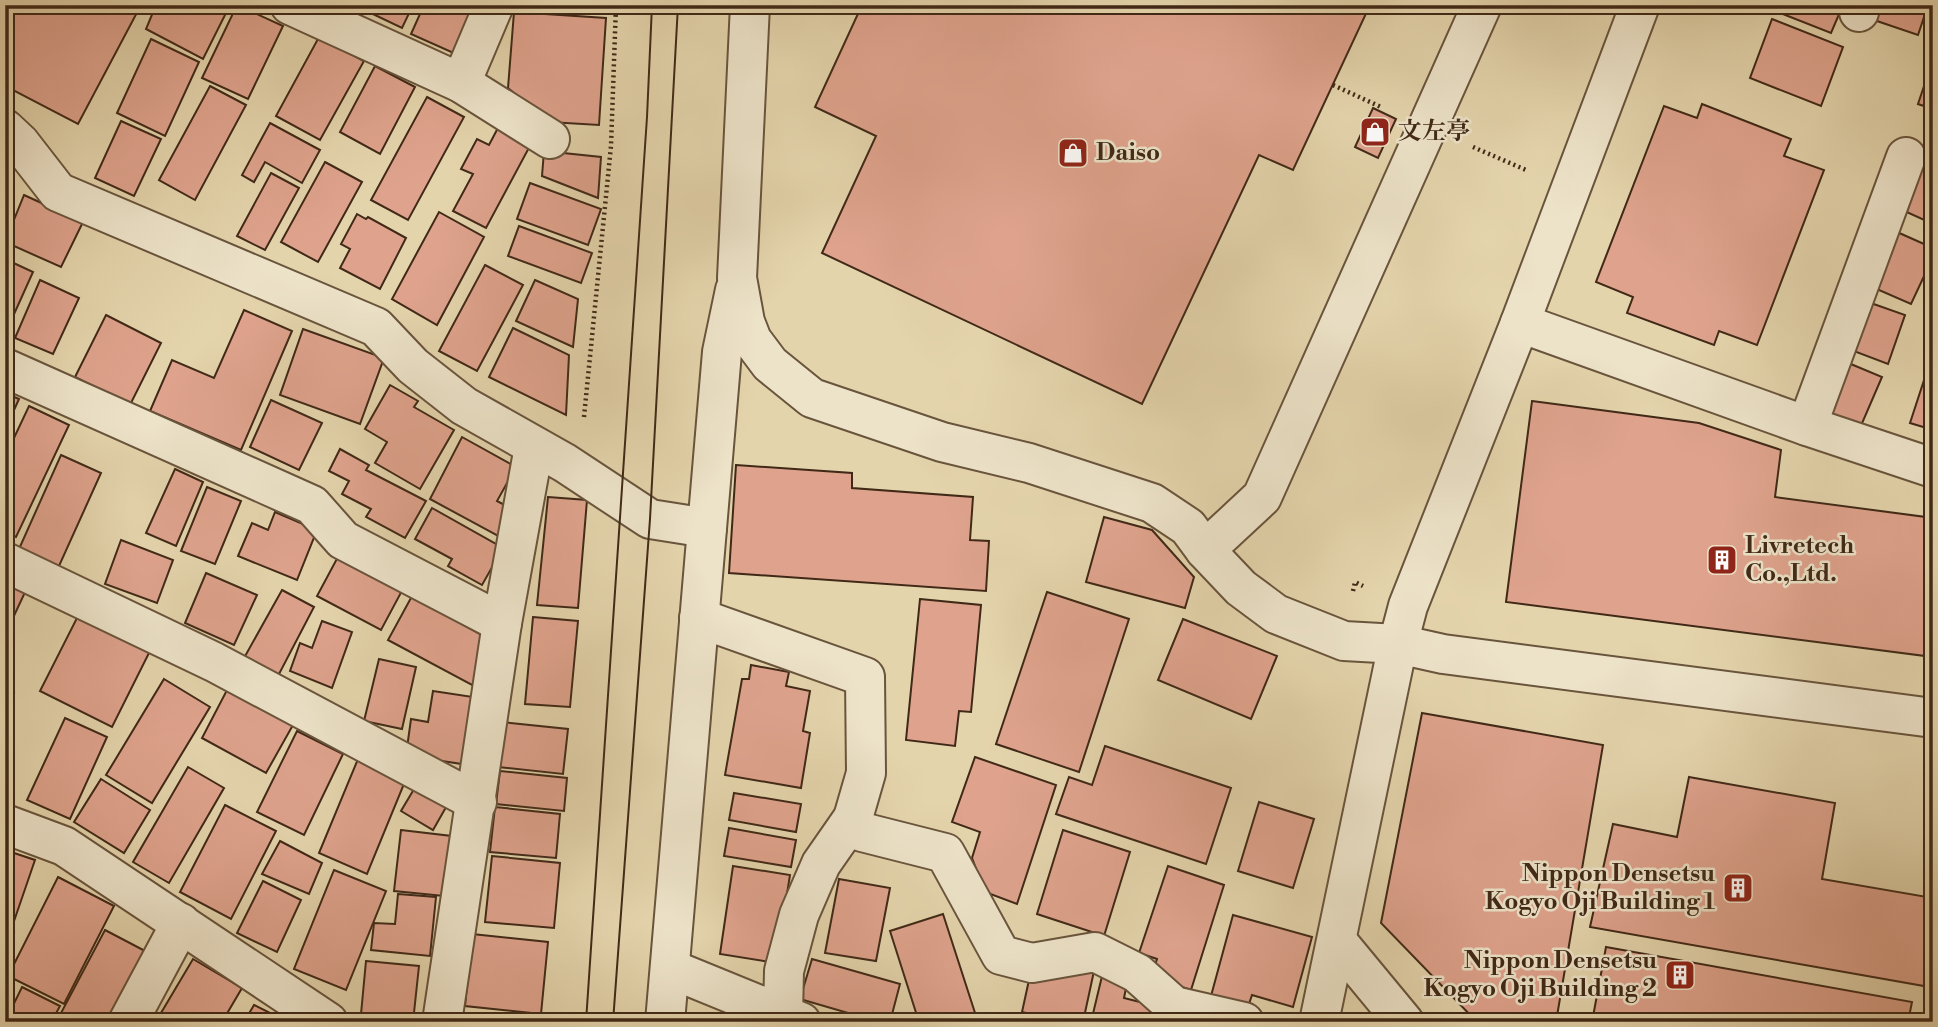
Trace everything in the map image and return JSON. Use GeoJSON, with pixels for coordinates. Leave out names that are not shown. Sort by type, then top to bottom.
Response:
{"type":"FeatureCollection","features":[{"type":"Feature","properties":{"kind":"street"},"geometry":{"type":"LineString","coordinates":[[290,5],[461,83],[550,139]]}},
{"type":"Feature","properties":{"kind":"street"},"geometry":{"type":"LineString","coordinates":[[461,83],[494,5]]}},
{"type":"Feature","properties":{"kind":"street"},"geometry":{"type":"LineString","coordinates":[[665,1022],[722,352],[737,278],[750,5]]}},
{"type":"Feature","properties":{"kind":"street"},"geometry":{"type":"LineString","coordinates":[[1205,550],[1262,497],[1482,5]]}},
{"type":"Feature","properties":{"kind":"street"},"geometry":{"type":"LineString","coordinates":[[1319,1022],[1408,607],[1520,323],[1640,5]]}},
{"type":"Feature","properties":{"kind":"street"},"geometry":{"type":"LineString","coordinates":[[10,148],[58,192],[376,327],[413,366],[464,406],[549,455],[650,519],[707,528]]}},
{"type":"Feature","properties":{"kind":"street"},"geometry":{"type":"LineString","coordinates":[[1807,426],[1906,157]]}},
{"type":"Feature","properties":{"kind":"street"},"geometry":{"type":"LineString","coordinates":[[737,278],[752,340],[770,364],[811,398],[942,442],[1029,463],[1152,503],[1188,527],[1205,550],[1241,588],[1276,614],[1344,641],[1398,644],[1457,656],[1933,718]]}},
{"type":"Feature","properties":{"kind":"street"},"geometry":{"type":"LineString","coordinates":[[1520,323],[1807,426],[1933,468]]}},
{"type":"Feature","properties":{"kind":"street"},"geometry":{"type":"LineString","coordinates":[[5,368],[312,505],[344,540],[502,623]]}},
{"type":"Feature","properties":{"kind":"street"},"geometry":{"type":"LineString","coordinates":[[442,1022],[502,623],[549,455]]}},
{"type":"Feature","properties":{"kind":"street"},"geometry":{"type":"LineString","coordinates":[[5,562],[214,662],[477,803]]}},
{"type":"Feature","properties":{"kind":"street"},"geometry":{"type":"LineString","coordinates":[[699,618],[865,677],[866,773],[853,818],[821,864],[799,915],[785,971],[792,1018]]}},
{"type":"Feature","properties":{"kind":"street"},"geometry":{"type":"LineString","coordinates":[[853,818],[862,832],[945,853],[1000,955],[1032,962],[1095,952],[1137,973],[1174,1006],[1244,1022]]}},
{"type":"Feature","properties":{"kind":"street"},"geometry":{"type":"LineString","coordinates":[[5,824],[64,846],[328,1022]]}},
{"type":"Feature","properties":{"kind":"street"},"geometry":{"type":"LineString","coordinates":[[128,1022],[181,923]]}},
{"type":"Feature","properties":{"kind":"street"},"geometry":{"type":"LineString","coordinates":[[1337,941],[1404,1022]]}},
{"type":"Feature","properties":{"kind":"street"},"geometry":{"type":"LineString","coordinates":[[671,969],[792,1018]]}},
{"type":"Feature","properties":{"kind":"path"},"geometry":{"type":"LineString","coordinates":[[549,455],[584,423],[611,146],[616,5]]}},
{"type":"Feature","properties":{"kind":"building"},"geometry":{"type":"Polygon","coordinates":[[[5,5],[50,5],[59,10],[62,5],[141,5],[78,124],[5,86],[5,5]]]}},
{"type":"Feature","properties":{"kind":"building"},"geometry":{"type":"Polygon","coordinates":[[[156,5],[230,5],[203,59],[146,29],[156,5]]]}},
{"type":"Feature","properties":{"kind":"building"},"geometry":{"type":"Polygon","coordinates":[[[237,5],[283,26],[248,99],[202,78],[237,5]]]}},
{"type":"Feature","properties":{"kind":"building"},"geometry":{"type":"Polygon","coordinates":[[[354,5],[413,5],[402,28],[354,5]]]}},
{"type":"Feature","properties":{"kind":"building"},"geometry":{"type":"Polygon","coordinates":[[[424,5],[466,5],[478,11],[458,55],[411,34],[424,5]]]}},
{"type":"Feature","properties":{"kind":"building"},"geometry":{"type":"Polygon","coordinates":[[[531,5],[606,5],[605,14],[531,9],[531,5]]]}},
{"type":"Feature","properties":{"kind":"building"},"geometry":{"type":"Polygon","coordinates":[[[862,5],[1370,5],[1293,170],[1259,155],[1142,404],[822,253],[876,136],[815,107],[862,5]]]}},
{"type":"Feature","properties":{"kind":"building"},"geometry":{"type":"Polygon","coordinates":[[[1772,5],[1843,5],[1831,33],[1770,9],[1772,5]]]}},
{"type":"Feature","properties":{"kind":"building"},"geometry":{"type":"Polygon","coordinates":[[[1878,5],[1928,5],[1918,35],[1874,20],[1878,5]]]}},
{"type":"Feature","properties":{"kind":"building"},"geometry":{"type":"Polygon","coordinates":[[[514,12],[606,18],[599,125],[549,122],[508,88],[514,12]]]}},
{"type":"Feature","properties":{"kind":"building"},"geometry":{"type":"Polygon","coordinates":[[[1772,19],[1843,47],[1821,106],[1750,78],[1772,19]]]}},
{"type":"Feature","properties":{"kind":"building"},"geometry":{"type":"Polygon","coordinates":[[[319,37],[364,61],[320,140],[276,116],[319,37]]]}},
{"type":"Feature","properties":{"kind":"building"},"geometry":{"type":"Polygon","coordinates":[[[151,39],[199,62],[165,136],[117,113],[151,39]]]}},
{"type":"Feature","properties":{"kind":"building"},"geometry":{"type":"Polygon","coordinates":[[[1933,59],[1933,109],[1918,104],[1933,59]]]}},
{"type":"Feature","properties":{"kind":"building"},"geometry":{"type":"Polygon","coordinates":[[[375,66],[415,87],[380,154],[340,132],[375,66]]]}},
{"type":"Feature","properties":{"kind":"building"},"geometry":{"type":"Polygon","coordinates":[[[210,86],[246,105],[195,200],[159,180],[210,86]]]}},
{"type":"Feature","properties":{"kind":"building"},"geometry":{"type":"Polygon","coordinates":[[[427,97],[464,117],[408,220],[371,200],[427,97]]]}},
{"type":"Feature","properties":{"kind":"building"},"geometry":{"type":"Polygon","coordinates":[[[1702,104],[1791,139],[1784,156],[1824,170],[1757,345],[1719,331],[1714,345],[1627,313],[1633,297],[1596,282],[1664,106],[1697,118],[1702,104]]]}},
{"type":"Feature","properties":{"kind":"building"},"geometry":{"type":"Polygon","coordinates":[[[1373,108],[1396,119],[1378,158],[1355,147],[1373,108]]]}},
{"type":"Feature","properties":{"kind":"building"},"geometry":{"type":"Polygon","coordinates":[[[121,121],[161,139],[134,196],[95,178],[121,121]]]}},
{"type":"Feature","properties":{"kind":"building"},"geometry":{"type":"Polygon","coordinates":[[[270,123],[320,150],[302,183],[265,162],[254,182],[242,175],[270,123]]]}},
{"type":"Feature","properties":{"kind":"building"},"geometry":{"type":"Polygon","coordinates":[[[499,126],[531,144],[486,228],[453,211],[473,174],[461,169],[477,139],[489,145],[499,126]]]}},
{"type":"Feature","properties":{"kind":"building"},"geometry":{"type":"Polygon","coordinates":[[[1933,142],[1933,224],[1900,209],[1933,142]]]}},
{"type":"Feature","properties":{"kind":"building"},"geometry":{"type":"Polygon","coordinates":[[[544,151],[601,157],[598,198],[542,176],[544,151]]]}},
{"type":"Feature","properties":{"kind":"building"},"geometry":{"type":"Polygon","coordinates":[[[325,162],[362,182],[318,262],[281,242],[325,162]]]}},
{"type":"Feature","properties":{"kind":"building"},"geometry":{"type":"Polygon","coordinates":[[[271,173],[299,188],[265,250],[237,236],[271,173]]]}},
{"type":"Feature","properties":{"kind":"building"},"geometry":{"type":"Polygon","coordinates":[[[530,183],[601,209],[588,245],[517,219],[530,183]]]}},
{"type":"Feature","properties":{"kind":"building"},"geometry":{"type":"Polygon","coordinates":[[[24,195],[83,222],[61,267],[5,242],[24,195]]]}},
{"type":"Feature","properties":{"kind":"building"},"geometry":{"type":"Polygon","coordinates":[[[439,212],[484,237],[437,325],[392,299],[439,212]]]}},
{"type":"Feature","properties":{"kind":"building"},"geometry":{"type":"Polygon","coordinates":[[[357,214],[366,219],[368,217],[406,238],[380,289],[340,268],[350,249],[341,244],[357,214]]]}},
{"type":"Feature","properties":{"kind":"building"},"geometry":{"type":"Polygon","coordinates":[[[519,226],[592,253],[581,283],[508,256],[519,226]]]}},
{"type":"Feature","properties":{"kind":"building"},"geometry":{"type":"Polygon","coordinates":[[[1897,232],[1933,248],[1933,257],[1911,304],[1872,287],[1897,232]]]}},
{"type":"Feature","properties":{"kind":"building"},"geometry":{"type":"Polygon","coordinates":[[[5,259],[33,272],[6,332],[5,332],[5,259]]]}},
{"type":"Feature","properties":{"kind":"building"},"geometry":{"type":"Polygon","coordinates":[[[485,265],[523,285],[477,371],[439,351],[485,265]]]}},
{"type":"Feature","properties":{"kind":"building"},"geometry":{"type":"Polygon","coordinates":[[[40,280],[79,298],[53,354],[15,338],[40,280]]]}},
{"type":"Feature","properties":{"kind":"building"},"geometry":{"type":"Polygon","coordinates":[[[535,280],[578,299],[573,347],[516,321],[535,280]]]}},
{"type":"Feature","properties":{"kind":"building"},"geometry":{"type":"Polygon","coordinates":[[[1868,302],[1905,315],[1888,364],[1851,350],[1868,302]]]}},
{"type":"Feature","properties":{"kind":"building"},"geometry":{"type":"Polygon","coordinates":[[[244,310],[292,331],[241,450],[150,411],[172,360],[214,378],[244,310]]]}},
{"type":"Feature","properties":{"kind":"building"},"geometry":{"type":"Polygon","coordinates":[[[106,315],[161,343],[130,405],[75,377],[106,315]]]}},
{"type":"Feature","properties":{"kind":"building"},"geometry":{"type":"Polygon","coordinates":[[[513,328],[569,355],[566,415],[489,377],[513,328]]]}},
{"type":"Feature","properties":{"kind":"building"},"geometry":{"type":"Polygon","coordinates":[[[303,329],[384,358],[360,424],[280,395],[303,329]]]}},
{"type":"Feature","properties":{"kind":"building"},"geometry":{"type":"Polygon","coordinates":[[[1846,362],[1882,377],[1860,428],[1824,413],[1846,362]]]}},
{"type":"Feature","properties":{"kind":"building"},"geometry":{"type":"Polygon","coordinates":[[[1926,374],[1933,376],[1933,430],[1910,423],[1926,374]]]}},
{"type":"Feature","properties":{"kind":"building"},"geometry":{"type":"Polygon","coordinates":[[[390,385],[418,401],[414,407],[454,430],[420,489],[375,463],[387,442],[365,429],[390,385]]]}},
{"type":"Feature","properties":{"kind":"building"},"geometry":{"type":"Polygon","coordinates":[[[5,393],[19,399],[5,430],[5,393]]]}},
{"type":"Feature","properties":{"kind":"building"},"geometry":{"type":"Polygon","coordinates":[[[271,400],[322,423],[299,470],[250,447],[271,400]]]}},
{"type":"Feature","properties":{"kind":"building","name":"Livretech Co.,Ltd."},"geometry":{"type":"Polygon","coordinates":[[[1532,401],[1699,423],[1781,450],[1775,497],[1933,518],[1933,657],[1506,602],[1532,401]]]}},
{"type":"Feature","properties":{"kind":"building"},"geometry":{"type":"Polygon","coordinates":[[[29,406],[69,425],[16,537],[5,532],[5,457],[29,406]]]}},
{"type":"Feature","properties":{"kind":"building"},"geometry":{"type":"Polygon","coordinates":[[[462,437],[516,467],[497,501],[514,510],[500,537],[430,499],[462,437]]]}},
{"type":"Feature","properties":{"kind":"building"},"geometry":{"type":"Polygon","coordinates":[[[340,449],[369,465],[366,470],[426,501],[405,538],[366,517],[371,509],[342,494],[349,481],[329,471],[340,449]]]}},
{"type":"Feature","properties":{"kind":"building"},"geometry":{"type":"Polygon","coordinates":[[[61,455],[101,473],[59,566],[19,549],[61,455]]]}},
{"type":"Feature","properties":{"kind":"building"},"geometry":{"type":"Polygon","coordinates":[[[736,465],[852,473],[852,488],[973,497],[970,540],[989,541],[986,591],[729,573],[736,465]]]}},
{"type":"Feature","properties":{"kind":"building"},"geometry":{"type":"Polygon","coordinates":[[[175,469],[203,482],[176,546],[146,533],[175,469]]]}},
{"type":"Feature","properties":{"kind":"building"},"geometry":{"type":"Polygon","coordinates":[[[207,487],[241,501],[215,564],[181,551],[207,487]]]}},
{"type":"Feature","properties":{"kind":"building"},"geometry":{"type":"Polygon","coordinates":[[[548,497],[587,500],[578,608],[537,605],[548,497]]]}},
{"type":"Feature","properties":{"kind":"building"},"geometry":{"type":"Polygon","coordinates":[[[432,508],[503,548],[482,585],[448,566],[452,559],[415,539],[432,508]]]}},
{"type":"Feature","properties":{"kind":"building"},"geometry":{"type":"Polygon","coordinates":[[[275,512],[317,530],[297,580],[238,556],[252,523],[268,530],[275,512]]]}},
{"type":"Feature","properties":{"kind":"building"},"geometry":{"type":"Polygon","coordinates":[[[1104,517],[1152,530],[1194,577],[1185,608],[1086,582],[1104,517]]]}},
{"type":"Feature","properties":{"kind":"building"},"geometry":{"type":"Polygon","coordinates":[[[121,540],[173,560],[157,603],[105,584],[121,540]]]}},
{"type":"Feature","properties":{"kind":"building"},"geometry":{"type":"Polygon","coordinates":[[[340,553],[404,587],[381,630],[317,596],[340,553]]]}},
{"type":"Feature","properties":{"kind":"building"},"geometry":{"type":"Polygon","coordinates":[[[206,573],[257,595],[234,645],[185,623],[206,573]]]}},
{"type":"Feature","properties":{"kind":"building"},"geometry":{"type":"Polygon","coordinates":[[[5,578],[27,588],[5,635],[5,578]]]}},
{"type":"Feature","properties":{"kind":"building"},"geometry":{"type":"Polygon","coordinates":[[[282,590],[314,607],[278,676],[244,658],[282,590]]]}},
{"type":"Feature","properties":{"kind":"building"},"geometry":{"type":"Polygon","coordinates":[[[1047,592],[1129,619],[1079,772],[996,744],[1047,592]]]}},
{"type":"Feature","properties":{"kind":"building"},"geometry":{"type":"Polygon","coordinates":[[[412,596],[485,637],[478,652],[488,658],[472,685],[388,640],[412,596]]]}},
{"type":"Feature","properties":{"kind":"building"},"geometry":{"type":"Polygon","coordinates":[[[920,599],[981,605],[971,712],[959,711],[955,746],[906,740],[920,599]]]}},
{"type":"Feature","properties":{"kind":"building"},"geometry":{"type":"Polygon","coordinates":[[[81,610],[153,645],[112,727],[40,691],[81,610]]]}},
{"type":"Feature","properties":{"kind":"building"},"geometry":{"type":"Polygon","coordinates":[[[533,617],[578,621],[570,707],[525,704],[533,617]]]}},
{"type":"Feature","properties":{"kind":"building"},"geometry":{"type":"Polygon","coordinates":[[[1183,619],[1277,656],[1251,719],[1158,680],[1183,619]]]}},
{"type":"Feature","properties":{"kind":"building"},"geometry":{"type":"Polygon","coordinates":[[[322,621],[352,632],[332,688],[290,671],[300,643],[312,648],[322,621]]]}},
{"type":"Feature","properties":{"kind":"building"},"geometry":{"type":"Polygon","coordinates":[[[379,659],[416,667],[402,729],[364,721],[379,659]]]}},
{"type":"Feature","properties":{"kind":"building"},"geometry":{"type":"Polygon","coordinates":[[[751,665],[789,672],[786,686],[810,691],[803,731],[810,733],[801,788],[725,775],[742,679],[749,679],[751,665]]]}},
{"type":"Feature","properties":{"kind":"building"},"geometry":{"type":"Polygon","coordinates":[[[164,679],[210,707],[152,803],[106,775],[164,679]]]}},
{"type":"Feature","properties":{"kind":"building"},"geometry":{"type":"Polygon","coordinates":[[[5,690],[14,693],[5,718],[5,690]]]}},
{"type":"Feature","properties":{"kind":"building"},"geometry":{"type":"Polygon","coordinates":[[[227,690],[293,725],[266,773],[202,738],[227,690]]]}},
{"type":"Feature","properties":{"kind":"building"},"geometry":{"type":"Polygon","coordinates":[[[433,691],[473,697],[462,764],[422,758],[423,751],[407,748],[411,719],[428,722],[433,691]]]}},
{"type":"Feature","properties":{"kind":"building"},"geometry":{"type":"Polygon","coordinates":[[[1422,713],[1603,745],[1556,1022],[1477,1022],[1381,923],[1422,713]]]}},
{"type":"Feature","properties":{"kind":"building"},"geometry":{"type":"Polygon","coordinates":[[[65,718],[107,737],[70,819],[27,800],[65,718]]]}},
{"type":"Feature","properties":{"kind":"building"},"geometry":{"type":"Polygon","coordinates":[[[502,722],[568,729],[563,774],[498,767],[502,722]]]}},
{"type":"Feature","properties":{"kind":"building"},"geometry":{"type":"Polygon","coordinates":[[[297,731],[343,754],[304,835],[257,812],[297,731]]]}},
{"type":"Feature","properties":{"kind":"building"},"geometry":{"type":"Polygon","coordinates":[[[1105,746],[1231,788],[1206,864],[1056,814],[1069,777],[1092,785],[1105,746]]]}},
{"type":"Feature","properties":{"kind":"building"},"geometry":{"type":"Polygon","coordinates":[[[975,757],[1056,785],[1017,904],[985,892],[972,858],[980,832],[952,822],[975,757]]]}},
{"type":"Feature","properties":{"kind":"building"},"geometry":{"type":"Polygon","coordinates":[[[358,759],[406,779],[367,874],[319,853],[358,759]]]}},
{"type":"Feature","properties":{"kind":"building"},"geometry":{"type":"Polygon","coordinates":[[[188,767],[224,788],[169,883],[133,862],[188,767]]]}},
{"type":"Feature","properties":{"kind":"building"},"geometry":{"type":"Polygon","coordinates":[[[500,771],[567,778],[564,811],[496,804],[500,771]]]}},
{"type":"Feature","properties":{"kind":"building","name":"Nippon Densetsu Kogyo Oji Building 1"},"geometry":{"type":"Polygon","coordinates":[[[1689,777],[1835,803],[1822,879],[1933,898],[1933,938],[1924,986],[1590,927],[1613,824],[1677,837],[1689,777]]]}},
{"type":"Feature","properties":{"kind":"building"},"geometry":{"type":"Polygon","coordinates":[[[101,779],[150,810],[124,853],[74,822],[101,779]]]}},
{"type":"Feature","properties":{"kind":"building"},"geometry":{"type":"Polygon","coordinates":[[[417,784],[449,802],[433,830],[401,811],[417,784]]]}},
{"type":"Feature","properties":{"kind":"building"},"geometry":{"type":"Polygon","coordinates":[[[734,793],[801,804],[796,832],[729,820],[734,793]]]}},
{"type":"Feature","properties":{"kind":"building"},"geometry":{"type":"Polygon","coordinates":[[[1259,802],[1314,819],[1293,888],[1238,871],[1259,802]]]}},
{"type":"Feature","properties":{"kind":"building"},"geometry":{"type":"Polygon","coordinates":[[[225,805],[276,831],[231,919],[180,892],[225,805]]]}},
{"type":"Feature","properties":{"kind":"building"},"geometry":{"type":"Polygon","coordinates":[[[495,807],[560,814],[556,858],[490,852],[495,807]]]}},
{"type":"Feature","properties":{"kind":"building"},"geometry":{"type":"Polygon","coordinates":[[[729,828],[796,840],[791,867],[724,856],[729,828]]]}},
{"type":"Feature","properties":{"kind":"building"},"geometry":{"type":"Polygon","coordinates":[[[401,830],[460,837],[454,897],[394,891],[401,830]]]}},
{"type":"Feature","properties":{"kind":"building"},"geometry":{"type":"Polygon","coordinates":[[[1063,830],[1130,852],[1104,936],[1037,914],[1063,830]]]}},
{"type":"Feature","properties":{"kind":"building"},"geometry":{"type":"Polygon","coordinates":[[[280,841],[322,863],[309,894],[262,874],[280,841]]]}},
{"type":"Feature","properties":{"kind":"building"},"geometry":{"type":"Polygon","coordinates":[[[5,850],[35,860],[12,927],[5,924],[5,850]]]}},
{"type":"Feature","properties":{"kind":"building"},"geometry":{"type":"Polygon","coordinates":[[[492,856],[560,863],[554,928],[485,922],[492,856]]]}},
{"type":"Feature","properties":{"kind":"building"},"geometry":{"type":"Polygon","coordinates":[[[733,866],[790,875],[776,963],[720,954],[733,866]]]}},
{"type":"Feature","properties":{"kind":"building"},"geometry":{"type":"Polygon","coordinates":[[[1168,866],[1224,885],[1191,990],[1151,977],[1157,959],[1139,953],[1168,866]]]}},
{"type":"Feature","properties":{"kind":"building"},"geometry":{"type":"Polygon","coordinates":[[[334,870],[386,891],[346,990],[294,969],[334,870]]]}},
{"type":"Feature","properties":{"kind":"building"},"geometry":{"type":"Polygon","coordinates":[[[58,877],[114,906],[64,1004],[8,976],[58,877]]]}},
{"type":"Feature","properties":{"kind":"building"},"geometry":{"type":"Polygon","coordinates":[[[839,879],[890,888],[876,961],[825,953],[839,879]]]}},
{"type":"Feature","properties":{"kind":"building"},"geometry":{"type":"Polygon","coordinates":[[[263,881],[301,900],[277,952],[237,933],[263,881]]]}},
{"type":"Feature","properties":{"kind":"building"},"geometry":{"type":"Polygon","coordinates":[[[398,894],[436,897],[430,956],[371,950],[374,923],[395,924],[398,894]]]}},
{"type":"Feature","properties":{"kind":"building"},"geometry":{"type":"Polygon","coordinates":[[[943,914],[977,1019],[968,1022],[919,1022],[890,931],[943,914]]]}},
{"type":"Feature","properties":{"kind":"building"},"geometry":{"type":"Polygon","coordinates":[[[1233,915],[1312,937],[1293,1007],[1252,995],[1248,1007],[1211,996],[1233,915]]]}},
{"type":"Feature","properties":{"kind":"building"},"geometry":{"type":"Polygon","coordinates":[[[5,930],[14,933],[5,957],[5,930]]]}},
{"type":"Feature","properties":{"kind":"building"},"geometry":{"type":"Polygon","coordinates":[[[105,930],[147,952],[111,1022],[77,1022],[61,1013],[105,930]]]}},
{"type":"Feature","properties":{"kind":"building"},"geometry":{"type":"Polygon","coordinates":[[[472,934],[548,942],[541,1014],[465,1006],[472,934]]]}},
{"type":"Feature","properties":{"kind":"building","name":"Nippon Densetsu Kogyo Oji Building 2"},"geometry":{"type":"Polygon","coordinates":[[[1606,947],[1912,1002],[1908,1022],[1592,1022],[1606,947]]]}},
{"type":"Feature","properties":{"kind":"building"},"geometry":{"type":"Polygon","coordinates":[[[193,959],[242,988],[222,1022],[172,1022],[173,1020],[161,1013],[193,959]]]}},
{"type":"Feature","properties":{"kind":"building"},"geometry":{"type":"Polygon","coordinates":[[[812,959],[900,984],[890,1022],[879,1022],[800,999],[812,959]]]}},
{"type":"Feature","properties":{"kind":"building"},"geometry":{"type":"Polygon","coordinates":[[[366,961],[419,966],[413,1022],[372,1022],[361,1014],[366,961]]]}},
{"type":"Feature","properties":{"kind":"building"},"geometry":{"type":"Polygon","coordinates":[[[1094,971],[1083,1022],[1062,1022],[1022,1012],[1029,980],[1094,971]]]}},
{"type":"Feature","properties":{"kind":"building"},"geometry":{"type":"Polygon","coordinates":[[[1103,972],[1128,978],[1124,998],[1152,1005],[1148,1022],[1091,1022],[1103,972]]]}},
{"type":"Feature","properties":{"kind":"building"},"geometry":{"type":"Polygon","coordinates":[[[22,987],[60,1006],[54,1017],[63,1022],[5,1022],[22,987]]]}},
{"type":"Feature","properties":{"kind":"building"},"geometry":{"type":"Polygon","coordinates":[[[254,1005],[288,1022],[244,1022],[254,1005]]]}},
{"type":"Feature","properties":{"kind":"building"},"geometry":{"type":"Polygon","coordinates":[[[482,1014],[543,1021],[543,1022],[481,1022],[482,1014]]]}},
{"type":"Feature","properties":{"kind":"building"},"geometry":{"type":"Polygon","coordinates":[[[1358,1015],[1364,1022],[1342,1022],[1343,1020],[1358,1015]]]}},
{"type":"Feature","properties":{"kind":"tram line"},"geometry":{"type":"LineString","coordinates":[[586,1022],[647,117],[652,5]]}},
{"type":"Feature","properties":{"kind":"tram line"},"geometry":{"type":"LineString","coordinates":[[613,1022],[650,519],[678,5]]}},
{"type":"Feature","properties":{"kind":"place","name":"文左亭"},"geometry":{"type":"Point","coordinates":[1375,132]}},
{"type":"Feature","properties":{"kind":"place","name":"Daiso"},"geometry":{"type":"Point","coordinates":[1073,153]}},
{"type":"Feature","properties":{"kind":"place","name":"Livretech Co.,Ltd."},"geometry":{"type":"Point","coordinates":[1722,560]}},
{"type":"Feature","properties":{"kind":"place","name":"Nippon Densetsu Kogyo Oji Building 1"},"geometry":{"type":"Point","coordinates":[1738,888]}},
{"type":"Feature","properties":{"kind":"place","name":"Nippon Densetsu Kogyo Oji Building 2"},"geometry":{"type":"Point","coordinates":[1680,975]}}]}
